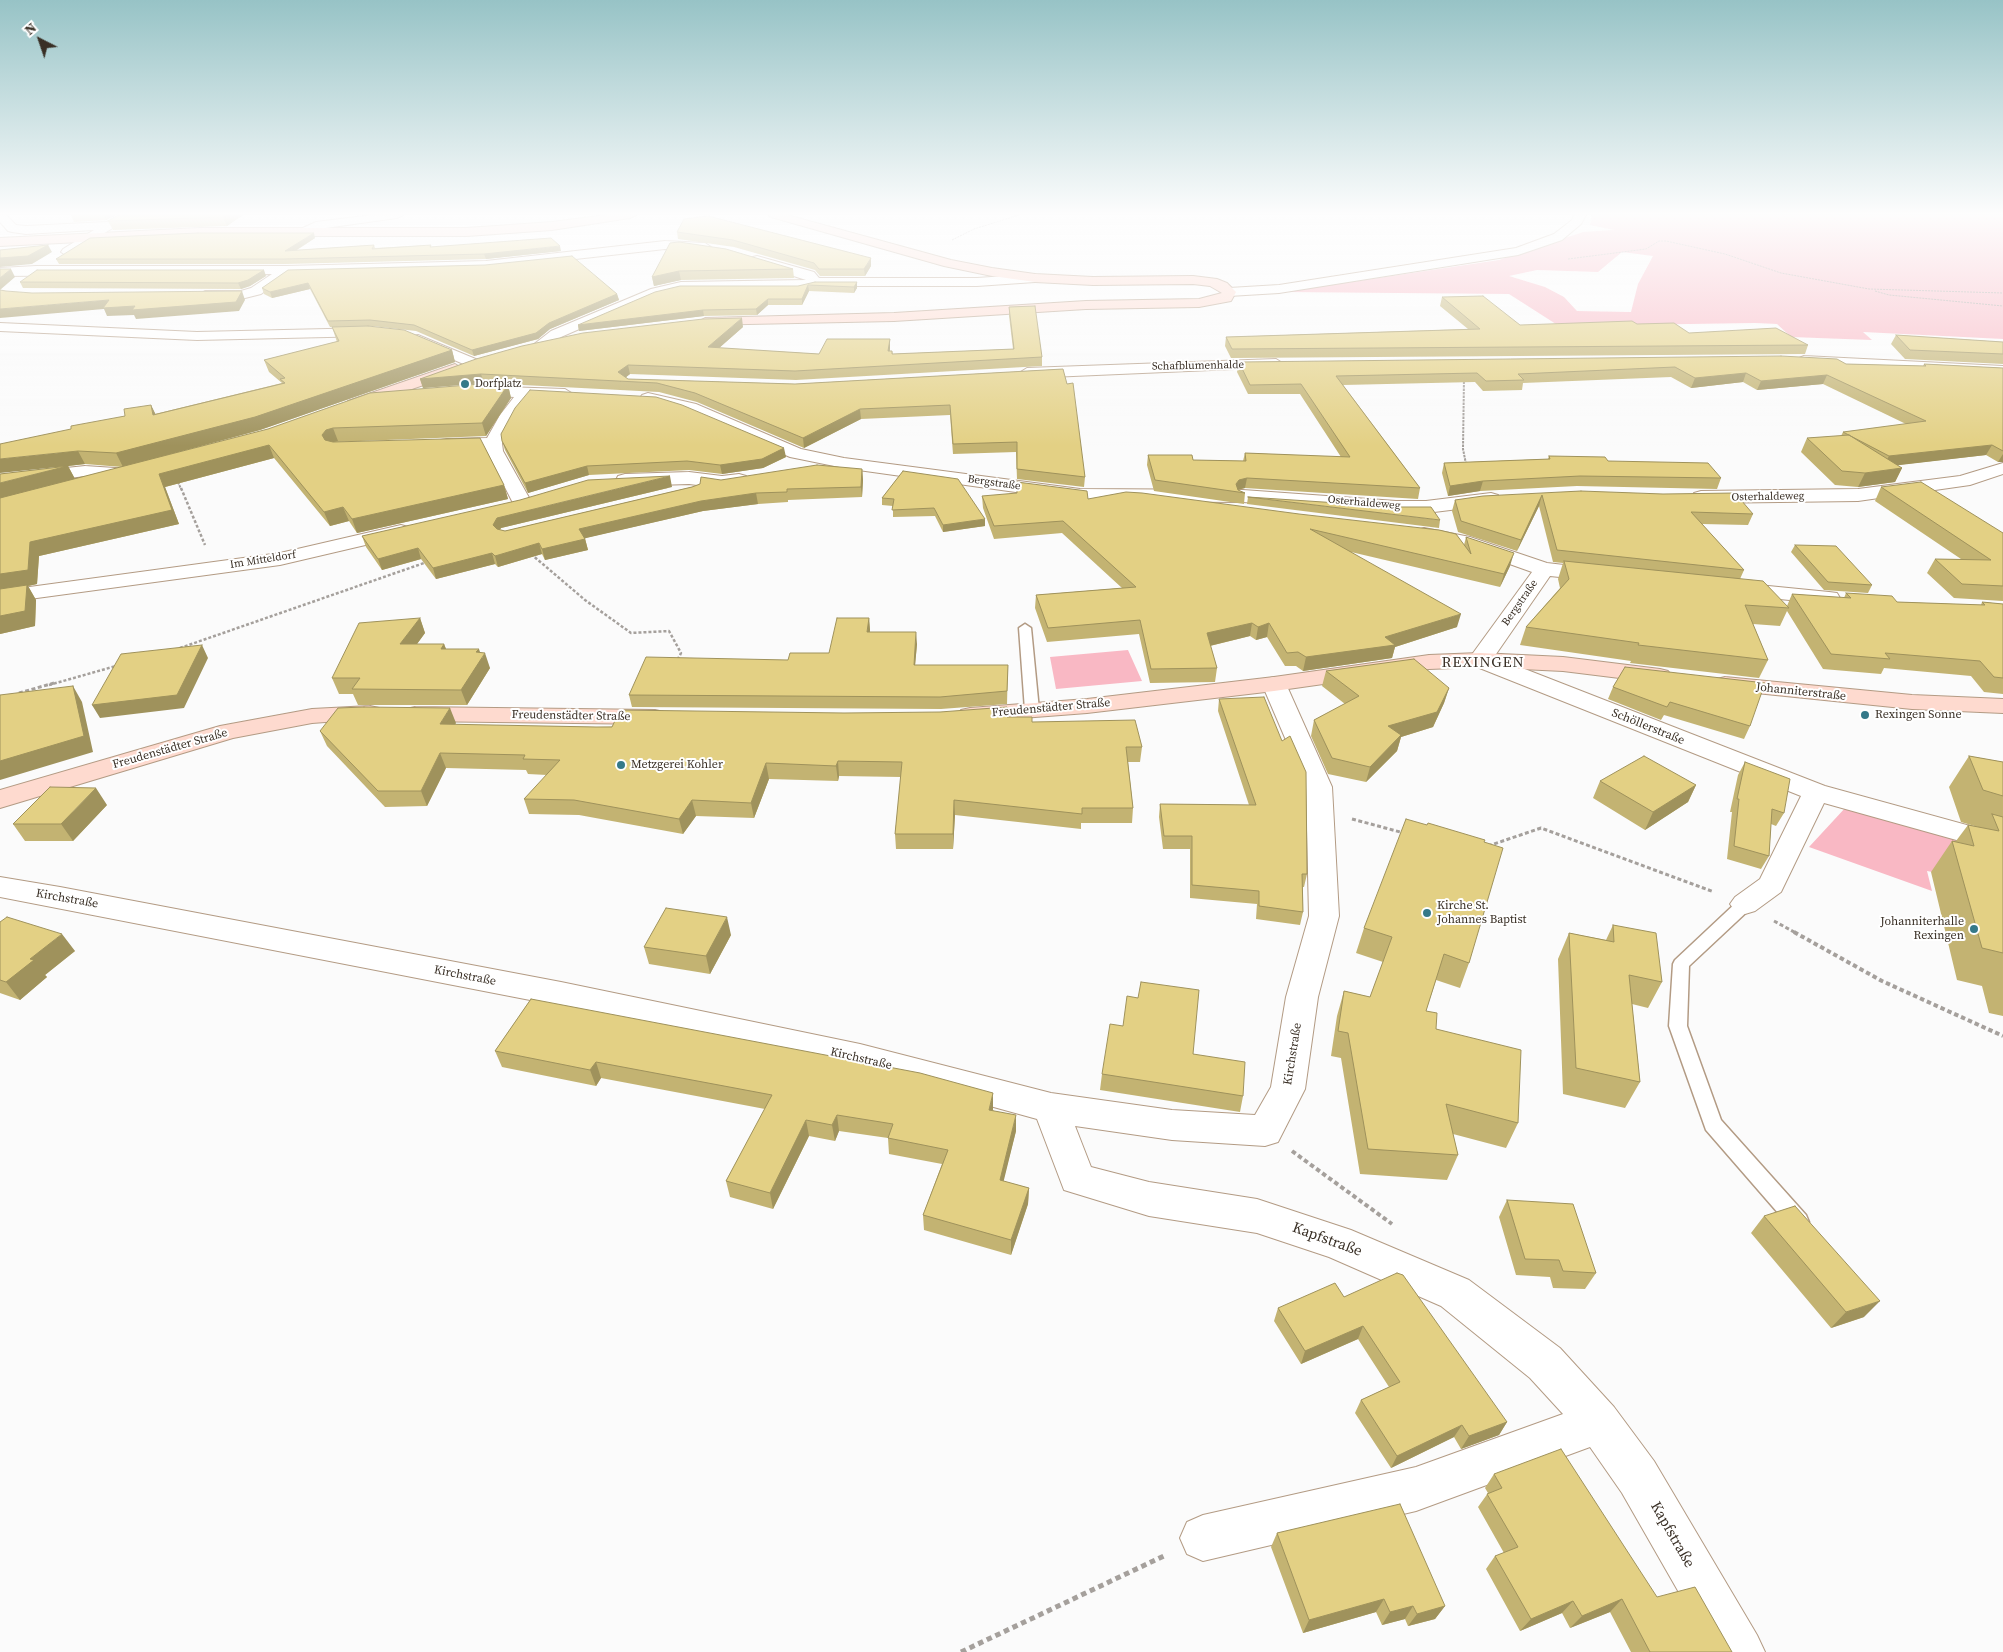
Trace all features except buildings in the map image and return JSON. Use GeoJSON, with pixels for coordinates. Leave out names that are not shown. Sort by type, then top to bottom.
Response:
{"type":"FeatureCollection","features":[{"type":"Feature","properties":{"kind":"street"},"geometry":{"type":"LineString","coordinates":[[192,295],[241,295],[252,292]]}},
{"type":"Feature","properties":{"kind":"street"},"geometry":{"type":"LineString","coordinates":[[540,345],[556,334],[656,292]]}},
{"type":"Feature","properties":{"kind":"street"},"geometry":{"type":"LineString","coordinates":[[685,324],[743,320],[894,317],[1086,305],[1199,302],[1226,298],[1229,292]]}},
{"type":"Feature","properties":{"kind":"street"},"geometry":{"type":"LineString","coordinates":[[0,327],[197,336],[382,333]]}},
{"type":"Feature","properties":{"kind":"street"},"geometry":{"type":"LineString","coordinates":[[521,349],[594,334]]}},
{"type":"Feature","properties":{"kind":"street"},"geometry":{"type":"LineString","coordinates":[[401,335],[411,336],[473,362]]}},
{"type":"Feature","properties":{"kind":"street"},"geometry":{"type":"LineString","coordinates":[[340,409],[490,357]]}},
{"type":"Feature","properties":{"kind":"street"},"geometry":{"type":"LineString","coordinates":[[1787,360],[2003,371]]}},
{"type":"Feature","properties":{"kind":"street","name":"Schafblumenhalde"},"geometry":{"type":"LineString","coordinates":[[1014,374],[1106,368],[1291,364]]}},
{"type":"Feature","properties":{"kind":"street"},"geometry":{"type":"LineString","coordinates":[[455,393],[514,385],[579,389],[527,392],[484,390]]}},
{"type":"Feature","properties":{"kind":"street"},"geometry":{"type":"LineString","coordinates":[[522,503],[494,451],[493,443],[508,414],[527,392]]}},
{"type":"Feature","properties":{"kind":"street"},"geometry":{"type":"LineString","coordinates":[[368,399],[435,394]]}},
{"type":"Feature","properties":{"kind":"street","name":"Bergstraße"},"geometry":{"type":"LineString","coordinates":[[632,397],[659,399],[690,408],[796,453],[844,463],[1080,495],[1141,497],[1297,519]]}},
{"type":"Feature","properties":{"kind":"street"},"geometry":{"type":"LineString","coordinates":[[435,445],[493,443]]}},
{"type":"Feature","properties":{"kind":"street"},"geometry":{"type":"LineString","coordinates":[[66,489],[170,463]]}},
{"type":"Feature","properties":{"kind":"street"},"geometry":{"type":"LineString","coordinates":[[793,473],[844,463]]}},
{"type":"Feature","properties":{"kind":"street","name":"Osterhaldeweg"},"geometry":{"type":"LineString","coordinates":[[1678,497],[1858,495],[1963,481],[2003,468]]}},
{"type":"Feature","properties":{"kind":"street"},"geometry":{"type":"LineString","coordinates":[[0,481],[85,471],[130,474]]}},
{"type":"Feature","properties":{"kind":"street"},"geometry":{"type":"LineString","coordinates":[[657,498],[722,482],[758,477]]}},
{"type":"Feature","properties":{"kind":"street"},"geometry":{"type":"LineString","coordinates":[[607,481],[689,478],[722,482]]}},
{"type":"Feature","properties":{"kind":"street","name":"Osterhaldeweg"},"geometry":{"type":"LineString","coordinates":[[1141,497],[1243,496],[1396,507],[1426,507],[1508,497]]}},
{"type":"Feature","properties":{"kind":"street"},"geometry":{"type":"LineString","coordinates":[[503,508],[541,497]]}},
{"type":"Feature","properties":{"kind":"street","name":"Im Mitteldorf"},"geometry":{"type":"LineString","coordinates":[[0,597],[280,559],[416,528]]}},
{"type":"Feature","properties":{"kind":"street","name":"Bergstraße"},"geometry":{"type":"LineString","coordinates":[[1410,532],[1463,541],[1544,569],[1480,660]]}},
{"type":"Feature","properties":{"kind":"street"},"geometry":{"type":"LineString","coordinates":[[1544,569],[1617,577]]}},
{"type":"Feature","properties":{"kind":"street"},"geometry":{"type":"LineString","coordinates":[[1722,588],[1847,600]]}},
{"type":"Feature","properties":{"kind":"street","name":"Johanniterstraße"},"geometry":{"type":"LineString","coordinates":[[1480,660],[1563,664],[1692,680],[1912,702],[2003,706]]}},
{"type":"Feature","properties":{"kind":"street","name":"Freudenstädter Straße"},"geometry":{"type":"LineString","coordinates":[[950,717],[1087,706],[1274,684],[1429,662],[1480,660]]}},
{"type":"Feature","properties":{"kind":"street","name":"Schöllerstraße"},"geometry":{"type":"LineString","coordinates":[[1480,660],[1816,792],[2003,844]]}},
{"type":"Feature","properties":{"kind":"street","name":"Kirchstraße"},"geometry":{"type":"LineString","coordinates":[[0,887],[562,994],[860,1058],[1051,1108],[1172,1125],[1265,1131],[1288,1089],[1302,997],[1324,916],[1319,787],[1274,684]]}},
{"type":"Feature","properties":{"kind":"street","name":"Freudenstädter Straße"},"geometry":{"type":"LineString","coordinates":[[0,798],[229,731],[312,716],[370,713],[678,717]]}},
{"type":"Feature","properties":{"kind":"street"},"geometry":{"type":"LineString","coordinates":[[1744,904],[1772,885],[1816,792]]}},
{"type":"Feature","properties":{"kind":"street","name":"Kapfstraße"},"geometry":{"type":"LineString","coordinates":[[1051,1108],[1077,1179],[1149,1199],[1257,1216],[1337,1242],[1418,1275],[1455,1293],[1545,1363],[1599,1422],[1638,1477],[1740,1652]]}},
{"type":"Feature","properties":{"kind":"street"},"geometry":{"type":"LineString","coordinates":[[1203,1538],[1416,1489],[1599,1422]]}},
{"type":"Feature","properties":{"kind":"lane"},"geometry":{"type":"LineString","coordinates":[[1025,628],[1032,710]]}},
{"type":"Feature","properties":{"kind":"lane"},"geometry":{"type":"LineString","coordinates":[[1744,904],[1681,964],[1678,1026],[1713,1124],[1812,1236]]}},
{"type":"Feature","properties":{"kind":"path"},"geometry":{"type":"LineString","coordinates":[[1880,292],[1889,295],[2003,306]]}},
{"type":"Feature","properties":{"kind":"path"},"geometry":{"type":"LineString","coordinates":[[1973,292],[2003,293]]}},
{"type":"Feature","properties":{"kind":"path"},"geometry":{"type":"LineString","coordinates":[[1464,372],[1463,449],[1467,471],[1480,499]]}},
{"type":"Feature","properties":{"kind":"path"},"geometry":{"type":"LineString","coordinates":[[170,463],[215,568]]}},
{"type":"Feature","properties":{"kind":"path"},"geometry":{"type":"LineString","coordinates":[[529,552],[585,600],[631,633],[669,630],[681,653],[675,664]]}},
{"type":"Feature","properties":{"kind":"path"},"geometry":{"type":"LineString","coordinates":[[173,650],[432,560]]}},
{"type":"Feature","properties":{"kind":"path"},"geometry":{"type":"LineString","coordinates":[[12,695],[116,666]]}},
{"type":"Feature","properties":{"kind":"path"},"geometry":{"type":"LineString","coordinates":[[1320,811],[1411,834]]}},
{"type":"Feature","properties":{"kind":"path"},"geometry":{"type":"LineString","coordinates":[[1479,849],[1541,828],[1744,904],[1882,981],[2003,1036]]}},
{"type":"Feature","properties":{"kind":"path"},"geometry":{"type":"LineString","coordinates":[[1265,1131],[1399,1230]]}},
{"type":"Feature","properties":{"kind":"path"},"geometry":{"type":"LineString","coordinates":[[961,1652],[1203,1538]]}},
{"type":"Feature","properties":{"kind":"shaded area"},"geometry":{"type":"Polygon","coordinates":[[[1295,292],[1555,292],[1564,297],[1577,311],[1631,312],[1636,292],[2003,292],[2003,339],[1863,332],[1872,340],[1791,337],[1777,324],[1755,323],[1559,326],[1509,294],[1295,292]]]}},
{"type":"Feature","properties":{"kind":"shaded area"},"geometry":{"type":"Polygon","coordinates":[[[1128,650],[1142,681],[1056,689],[1050,657],[1128,650]]]}},
{"type":"Feature","properties":{"kind":"shaded area"},"geometry":{"type":"Polygon","coordinates":[[[1846,807],[1959,839],[1948,875],[1927,871],[1932,891],[1809,847],[1846,807]]]}},
{"type":"Feature","properties":{"kind":"place","name":"Dorfplatz"},"geometry":{"type":"Point","coordinates":[465,384]}},
{"type":"Feature","properties":{"kind":"place","name":"Rexingen Sonne"},"geometry":{"type":"Point","coordinates":[1865,715]}},
{"type":"Feature","properties":{"kind":"place","name":"Metzgerei Kohler"},"geometry":{"type":"Point","coordinates":[621,765]}},
{"type":"Feature","properties":{"kind":"place","name":"Kirche St. Johannes Baptist"},"geometry":{"type":"Point","coordinates":[1427,913]}},
{"type":"Feature","properties":{"kind":"place","name":"Johanniterhalle Rexingen"},"geometry":{"type":"Point","coordinates":[1974,929]}},
{"type":"Feature","properties":{"kind":"district","name":"REXINGEN"},"geometry":{"type":"Point","coordinates":[1483,663]}}]}
